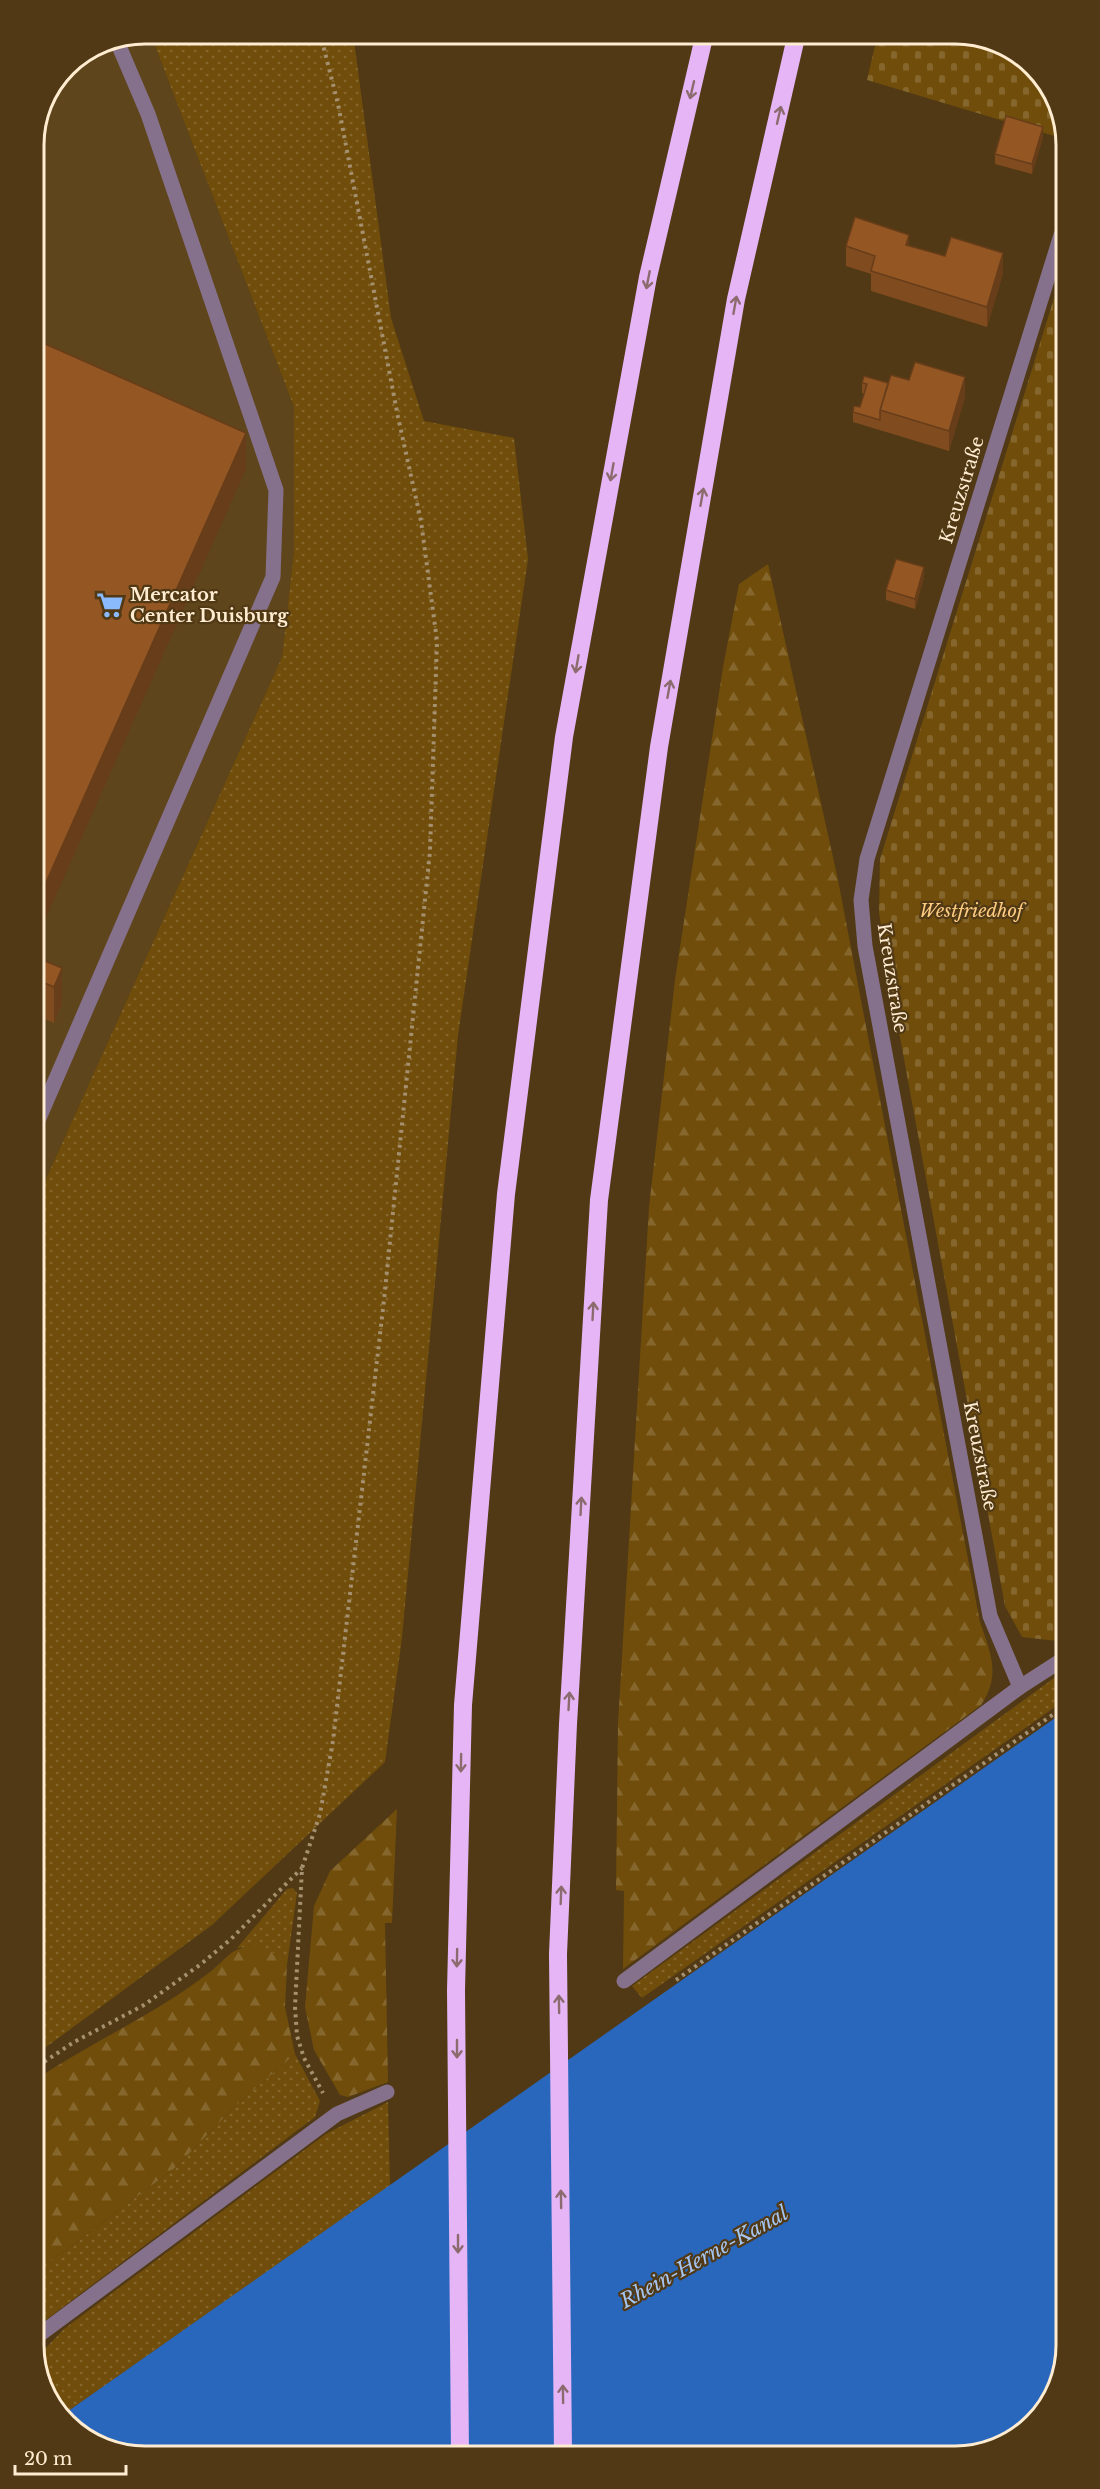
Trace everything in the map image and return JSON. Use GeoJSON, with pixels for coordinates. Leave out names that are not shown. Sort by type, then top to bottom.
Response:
{"type":"FeatureCollection","features":[{"type":"Feature","properties":{"kind":"highway"},"geometry":{"type":"LineString","coordinates":[[460,2445],[456,1990],[463,1705],[506,1194],[564,737],[648,277],[702,44]]}},
{"type":"Feature","properties":{"kind":"highway"},"geometry":{"type":"LineString","coordinates":[[563,2446],[558,1954],[568,1712],[599,1200],[659,747],[736,298],[794,44]]}},
{"type":"Feature","properties":{"kind":"street"},"geometry":{"type":"LineString","coordinates":[[44,1107],[273,577],[276,490],[148,114],[119,47]]}},
{"type":"Feature","properties":{"kind":"street","name":"Kreuzstraße"},"geometry":{"type":"LineString","coordinates":[[1020,1688],[990,1616],[865,946],[861,900],[867,859],[1056,251]]}},
{"type":"Feature","properties":{"kind":"street"},"geometry":{"type":"LineString","coordinates":[[624,1981],[1020,1688],[1056,1664]]}},
{"type":"Feature","properties":{"kind":"street"},"geometry":{"type":"LineString","coordinates":[[44,2332],[337,2114],[387,2092]]}},
{"type":"Feature","properties":{"kind":"path"},"geometry":{"type":"LineString","coordinates":[[323,44],[338,104],[398,417],[421,520],[437,641],[430,851],[356,1550],[333,1741],[320,1814],[302,1868],[295,2007],[297,2036],[313,2079],[337,2114]]}},
{"type":"Feature","properties":{"kind":"path"},"geometry":{"type":"LineString","coordinates":[[674,1981],[1056,1712]]}},
{"type":"Feature","properties":{"kind":"path"},"geometry":{"type":"LineString","coordinates":[[44,2062],[74,2042],[144,2005],[201,1964],[231,1939],[302,1868]]}},
{"type":"Feature","properties":{"kind":"shaded area"},"geometry":{"type":"Polygon","coordinates":[[[154,44],[294,407],[294,551],[282,657],[44,1183],[44,138],[47,119],[64,83],[94,57],[125,45],[154,44]]]}},
{"type":"Feature","properties":{"kind":"green space"},"geometry":{"type":"Polygon","coordinates":[[[154,44],[354,44],[391,318],[424,421],[514,438],[528,559],[458,1035],[402,1638],[385,1762],[212,1925],[44,2049],[44,1183],[282,657],[294,551],[294,407],[154,44]]]}},
{"type":"Feature","properties":{"kind":"green space"},"geometry":{"type":"Polygon","coordinates":[[[875,44],[975,45],[1006,57],[1027,73],[1046,100],[1055,125],[1056,136],[867,80],[875,44]]]}},
{"type":"Feature","properties":{"kind":"green space","name":"Westfriedhof"},"geometry":{"type":"Polygon","coordinates":[[[1055,295],[1056,1641],[1022,1637],[1005,1606],[885,956],[879,912],[880,859],[1055,295]]]}},
{"type":"Feature","properties":{"kind":"green space"},"geometry":{"type":"Polygon","coordinates":[[[768,564],[838,880],[980,1622],[992,1664],[991,1684],[981,1705],[623,1969],[624,1891],[616,1890],[618,1723],[649,1207],[675,980],[723,667],[739,584],[768,564]]]}},
{"type":"Feature","properties":{"kind":"green space"},"geometry":{"type":"Polygon","coordinates":[[[1056,1677],[1056,1706],[642,1998],[632,1986],[1056,1677]]]}},
{"type":"Feature","properties":{"kind":"green space"},"geometry":{"type":"Polygon","coordinates":[[[397,1809],[392,1923],[385,1923],[388,2082],[348,2097],[340,2095],[314,2050],[305,2007],[314,1906],[330,1871],[397,1809]]]}},
{"type":"Feature","properties":{"kind":"green space"},"geometry":{"type":"Polygon","coordinates":[[[293,1888],[297,1893],[287,1965],[264,1950],[237,1948],[287,1889],[293,1888]]]}},
{"type":"Feature","properties":{"kind":"green space"},"geometry":{"type":"Polygon","coordinates":[[[256,1946],[274,1953],[287,1965],[285,2007],[295,2054],[234,2107],[176,2167],[65,2251],[44,2264],[44,2074],[168,2001],[210,1972],[230,1954],[256,1946]]]}},
{"type":"Feature","properties":{"kind":"green space"},"geometry":{"type":"Polygon","coordinates":[[[295,2054],[320,2101],[315,2117],[44,2321],[44,2264],[65,2251],[176,2167],[234,2107],[295,2054]]]}},
{"type":"Feature","properties":{"kind":"green space"},"geometry":{"type":"Polygon","coordinates":[[[388,2102],[390,2186],[69,2411],[49,2377],[44,2350],[64,2329],[326,2134],[388,2102]]]}},
{"type":"Feature","properties":{"kind":"water","name":"Rhein-Herne-Kanal"},"geometry":{"type":"Polygon","coordinates":[[[1056,1717],[1055,2364],[1046,2389],[1027,2416],[1017,2425],[988,2440],[955,2446],[138,2445],[125,2444],[100,2435],[83,2425],[69,2411],[1056,1717]]]}},
{"type":"Feature","properties":{"kind":"building"},"geometry":{"type":"Polygon","coordinates":[[[1006,116],[1043,127],[1032,164],[995,154],[1006,116]]]}},
{"type":"Feature","properties":{"kind":"building"},"geometry":{"type":"Polygon","coordinates":[[[855,217],[909,235],[906,245],[945,256],[951,237],[1003,253],[987,307],[871,271],[875,256],[846,246],[855,217]]]}},
{"type":"Feature","properties":{"kind":"building","name":"Mercator Center Duisburg"},"geometry":{"type":"Polygon","coordinates":[[[44,343],[246,433],[44,887],[44,343]]]}},
{"type":"Feature","properties":{"kind":"building"},"geometry":{"type":"Polygon","coordinates":[[[915,362],[965,377],[949,431],[880,410],[891,375],[909,380],[915,362]]]}},
{"type":"Feature","properties":{"kind":"building"},"geometry":{"type":"Polygon","coordinates":[[[864,376],[888,383],[880,410],[880,420],[853,412],[854,406],[860,407],[867,384],[862,383],[864,376]]]}},
{"type":"Feature","properties":{"kind":"building"},"geometry":{"type":"Polygon","coordinates":[[[896,559],[924,567],[915,599],[886,590],[896,559]]]}},
{"type":"Feature","properties":{"kind":"building"},"geometry":{"type":"Polygon","coordinates":[[[44,961],[62,968],[54,987],[44,983],[44,961]]]}},
{"type":"Feature","properties":{"kind":"place","name":"Mercator Center Duisburg"},"geometry":{"type":"Point","coordinates":[110,605]}}]}
